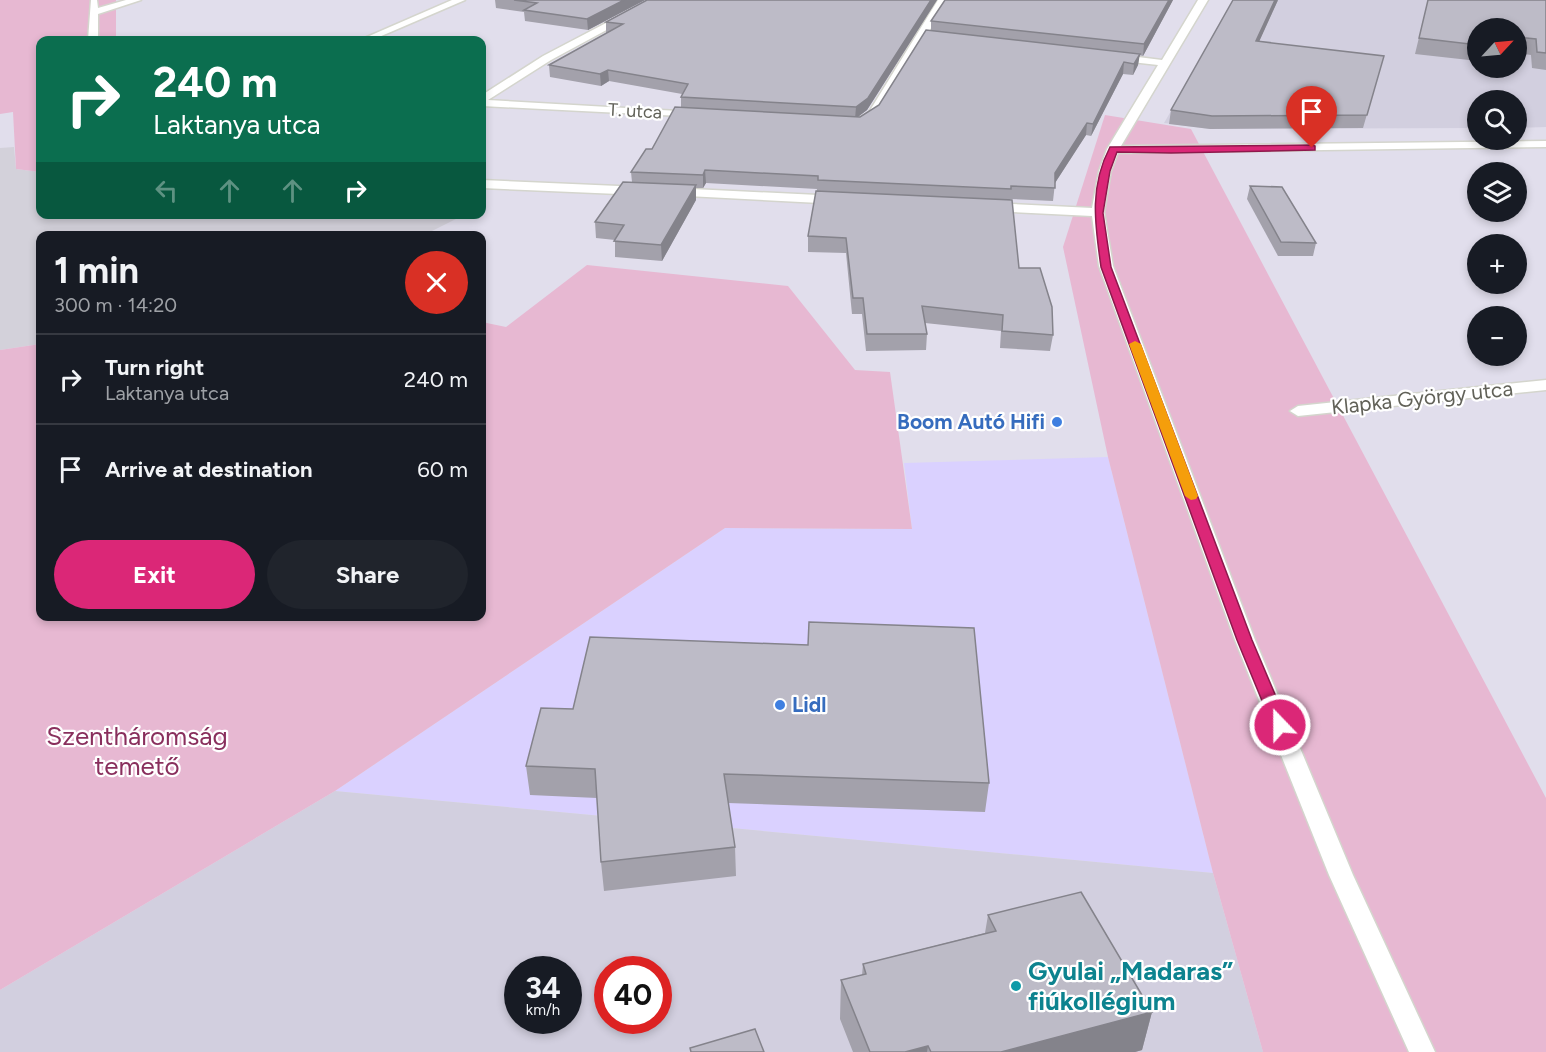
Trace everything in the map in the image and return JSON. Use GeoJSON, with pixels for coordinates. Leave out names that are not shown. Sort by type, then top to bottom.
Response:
{"type":"FeatureCollection","features":[{"type":"Feature","properties":{"kind":"street"},"geometry":{"type":"LineString","coordinates":[[93,36],[94,0]]}},
{"type":"Feature","properties":{"kind":"street"},"geometry":{"type":"LineString","coordinates":[[93,12],[136,0]]}},
{"type":"Feature","properties":{"kind":"street"},"geometry":{"type":"LineString","coordinates":[[374,36],[460,0]]}},
{"type":"Feature","properties":{"kind":"street"},"geometry":{"type":"LineString","coordinates":[[486,98],[547,58],[657,0]]}},
{"type":"Feature","properties":{"kind":"street"},"geometry":{"type":"LineString","coordinates":[[846,123],[858,124],[873,114],[928,36],[943,0]]}},
{"type":"Feature","properties":{"kind":"street"},"geometry":{"type":"LineString","coordinates":[[1203,0],[1113,149],[1105,171],[1098,213],[1106,267],[1245,640],[1341,875],[1422,1052]]}},
{"type":"Feature","properties":{"kind":"street"},"geometry":{"type":"LineString","coordinates":[[1107,56],[1165,63]]}},
{"type":"Feature","properties":{"kind":"street","name":"T. utca"},"geometry":{"type":"LineString","coordinates":[[486,101],[705,115]]}},
{"type":"Feature","properties":{"kind":"street"},"geometry":{"type":"LineString","coordinates":[[1113,149],[1546,144]]}},
{"type":"Feature","properties":{"kind":"street"},"geometry":{"type":"LineString","coordinates":[[486,184],[852,201]]}},
{"type":"Feature","properties":{"kind":"street"},"geometry":{"type":"LineString","coordinates":[[981,207],[1098,213]]}},
{"type":"Feature","properties":{"kind":"street","name":"Klapka György utca"},"geometry":{"type":"LineString","coordinates":[[1298,411],[1546,385]]}},
{"type":"Feature","properties":{"kind":"shaded area"},"geometry":{"type":"Polygon","coordinates":[[[1236,0],[1546,0],[1546,127],[1527,128],[1527,90],[1467,90],[1467,128],[1210,129],[1164,123],[1236,0]]]}},
{"type":"Feature","properties":{"kind":"shaded area"},"geometry":{"type":"Polygon","coordinates":[[[14,147],[16,169],[36,172],[36,219],[456,219],[432,231],[36,231],[36,345],[0,350],[0,148],[14,147]]]}},
{"type":"Feature","properties":{"kind":"shaded area"},"geometry":{"type":"Polygon","coordinates":[[[1108,457],[1213,873],[335,791],[725,528],[912,529],[904,463],[1108,457]]]}},
{"type":"Feature","properties":{"kind":"shaded area"},"geometry":{"type":"Polygon","coordinates":[[[335,791],[1213,873],[1263,1052],[0,1052],[0,990],[335,791]]]}},
{"type":"Feature","properties":{"kind":"green space"},"geometry":{"type":"Polygon","coordinates":[[[0,0],[116,0],[116,36],[36,36],[36,172],[16,169],[13,112],[0,114],[0,0]]]}},
{"type":"Feature","properties":{"kind":"green space"},"geometry":{"type":"Polygon","coordinates":[[[1105,115],[1191,129],[1546,798],[1546,1052],[1263,1052],[1213,873],[1108,457],[1063,247],[1105,115]]]}},
{"type":"Feature","properties":{"kind":"green space","name":"Szentháromság temető"},"geometry":{"type":"Polygon","coordinates":[[[587,265],[788,286],[855,370],[890,372],[912,529],[725,528],[335,791],[0,990],[0,350],[36,345],[36,621],[486,621],[486,323],[506,327],[587,265]]]}},
{"type":"Feature","properties":{"kind":"building"},"geometry":{"type":"Polygon","coordinates":[[[514,0],[624,0],[587,19],[524,10],[537,3],[514,0]]]}},
{"type":"Feature","properties":{"kind":"building"},"geometry":{"type":"Polygon","coordinates":[[[647,0],[931,0],[868,98],[856,107],[681,97],[688,84],[608,70],[600,74],[549,65],[623,24],[606,22],[647,0]]]}},
{"type":"Feature","properties":{"kind":"building"},"geometry":{"type":"Polygon","coordinates":[[[945,0],[1169,0],[1144,44],[931,21],[945,0]]]}},
{"type":"Feature","properties":{"kind":"building"},"geometry":{"type":"Polygon","coordinates":[[[1233,0],[1275,0],[1256,41],[1384,56],[1367,115],[1212,116],[1171,110],[1233,0]]]}},
{"type":"Feature","properties":{"kind":"building"},"geometry":{"type":"Polygon","coordinates":[[[1428,0],[1546,0],[1546,53],[1537,52],[1536,39],[1527,38],[1527,18],[1467,18],[1467,44],[1419,38],[1428,0]]]}},
{"type":"Feature","properties":{"kind":"building"},"geometry":{"type":"Polygon","coordinates":[[[926,30],[1140,54],[1134,64],[1124,62],[1093,124],[1087,123],[1055,173],[1055,188],[1011,186],[1011,189],[818,180],[818,176],[705,170],[703,175],[631,172],[646,149],[652,149],[675,107],[860,117],[879,105],[926,30]]]}},
{"type":"Feature","properties":{"kind":"building"},"geometry":{"type":"Polygon","coordinates":[[[623,182],[696,185],[661,245],[614,241],[624,225],[595,222],[623,182]]]}},
{"type":"Feature","properties":{"kind":"building"},"geometry":{"type":"Polygon","coordinates":[[[1250,186],[1282,187],[1316,243],[1281,242],[1250,186]]]}},
{"type":"Feature","properties":{"kind":"building"},"geometry":{"type":"Polygon","coordinates":[[[816,191],[1012,200],[1019,268],[1040,268],[1052,307],[1053,335],[1002,331],[1003,315],[922,306],[927,334],[867,334],[863,298],[853,298],[846,238],[808,236],[816,191]]]}},
{"type":"Feature","properties":{"kind":"building","name":"Lidl"},"geometry":{"type":"Polygon","coordinates":[[[809,622],[974,628],[989,783],[724,774],[735,847],[601,862],[595,769],[526,766],[541,708],[573,709],[590,637],[808,645],[809,622]]]}},
{"type":"Feature","properties":{"kind":"building","name":"Gyulai „Madaras” fiúkollégium"},"geometry":{"type":"Polygon","coordinates":[[[1081,892],[1152,1012],[1001,1052],[931,1052],[928,1046],[905,1052],[870,1052],[841,980],[866,974],[863,964],[996,931],[988,915],[1081,892]]]}},
{"type":"Feature","properties":{"kind":"building"},"geometry":{"type":"Polygon","coordinates":[[[755,1029],[764,1052],[691,1052],[690,1048],[755,1029]]]}},
{"type":"Feature","properties":{"kind":"slow traffic"},"geometry":{"type":"LineString","coordinates":[[1135,344],[1191,496]]}},
{"type":"Feature","properties":{"kind":"place","name":"Boom Autó Hifi"},"geometry":{"type":"Point","coordinates":[1057,422]}},
{"type":"Feature","properties":{"kind":"place","name":"Lidl"},"geometry":{"type":"Point","coordinates":[780,705]}},
{"type":"Feature","properties":{"kind":"place","name":"Gyulai „Madaras” fiúkollégium"},"geometry":{"type":"Point","coordinates":[1016,986]}},
{"type":"Feature","properties":{"kind":"route"},"geometry":{"type":"LineString","coordinates":[[1280,725],[1245,640],[1106,267],[1098,213],[1105,171],[1113,149],[1312,148]]}}]}
